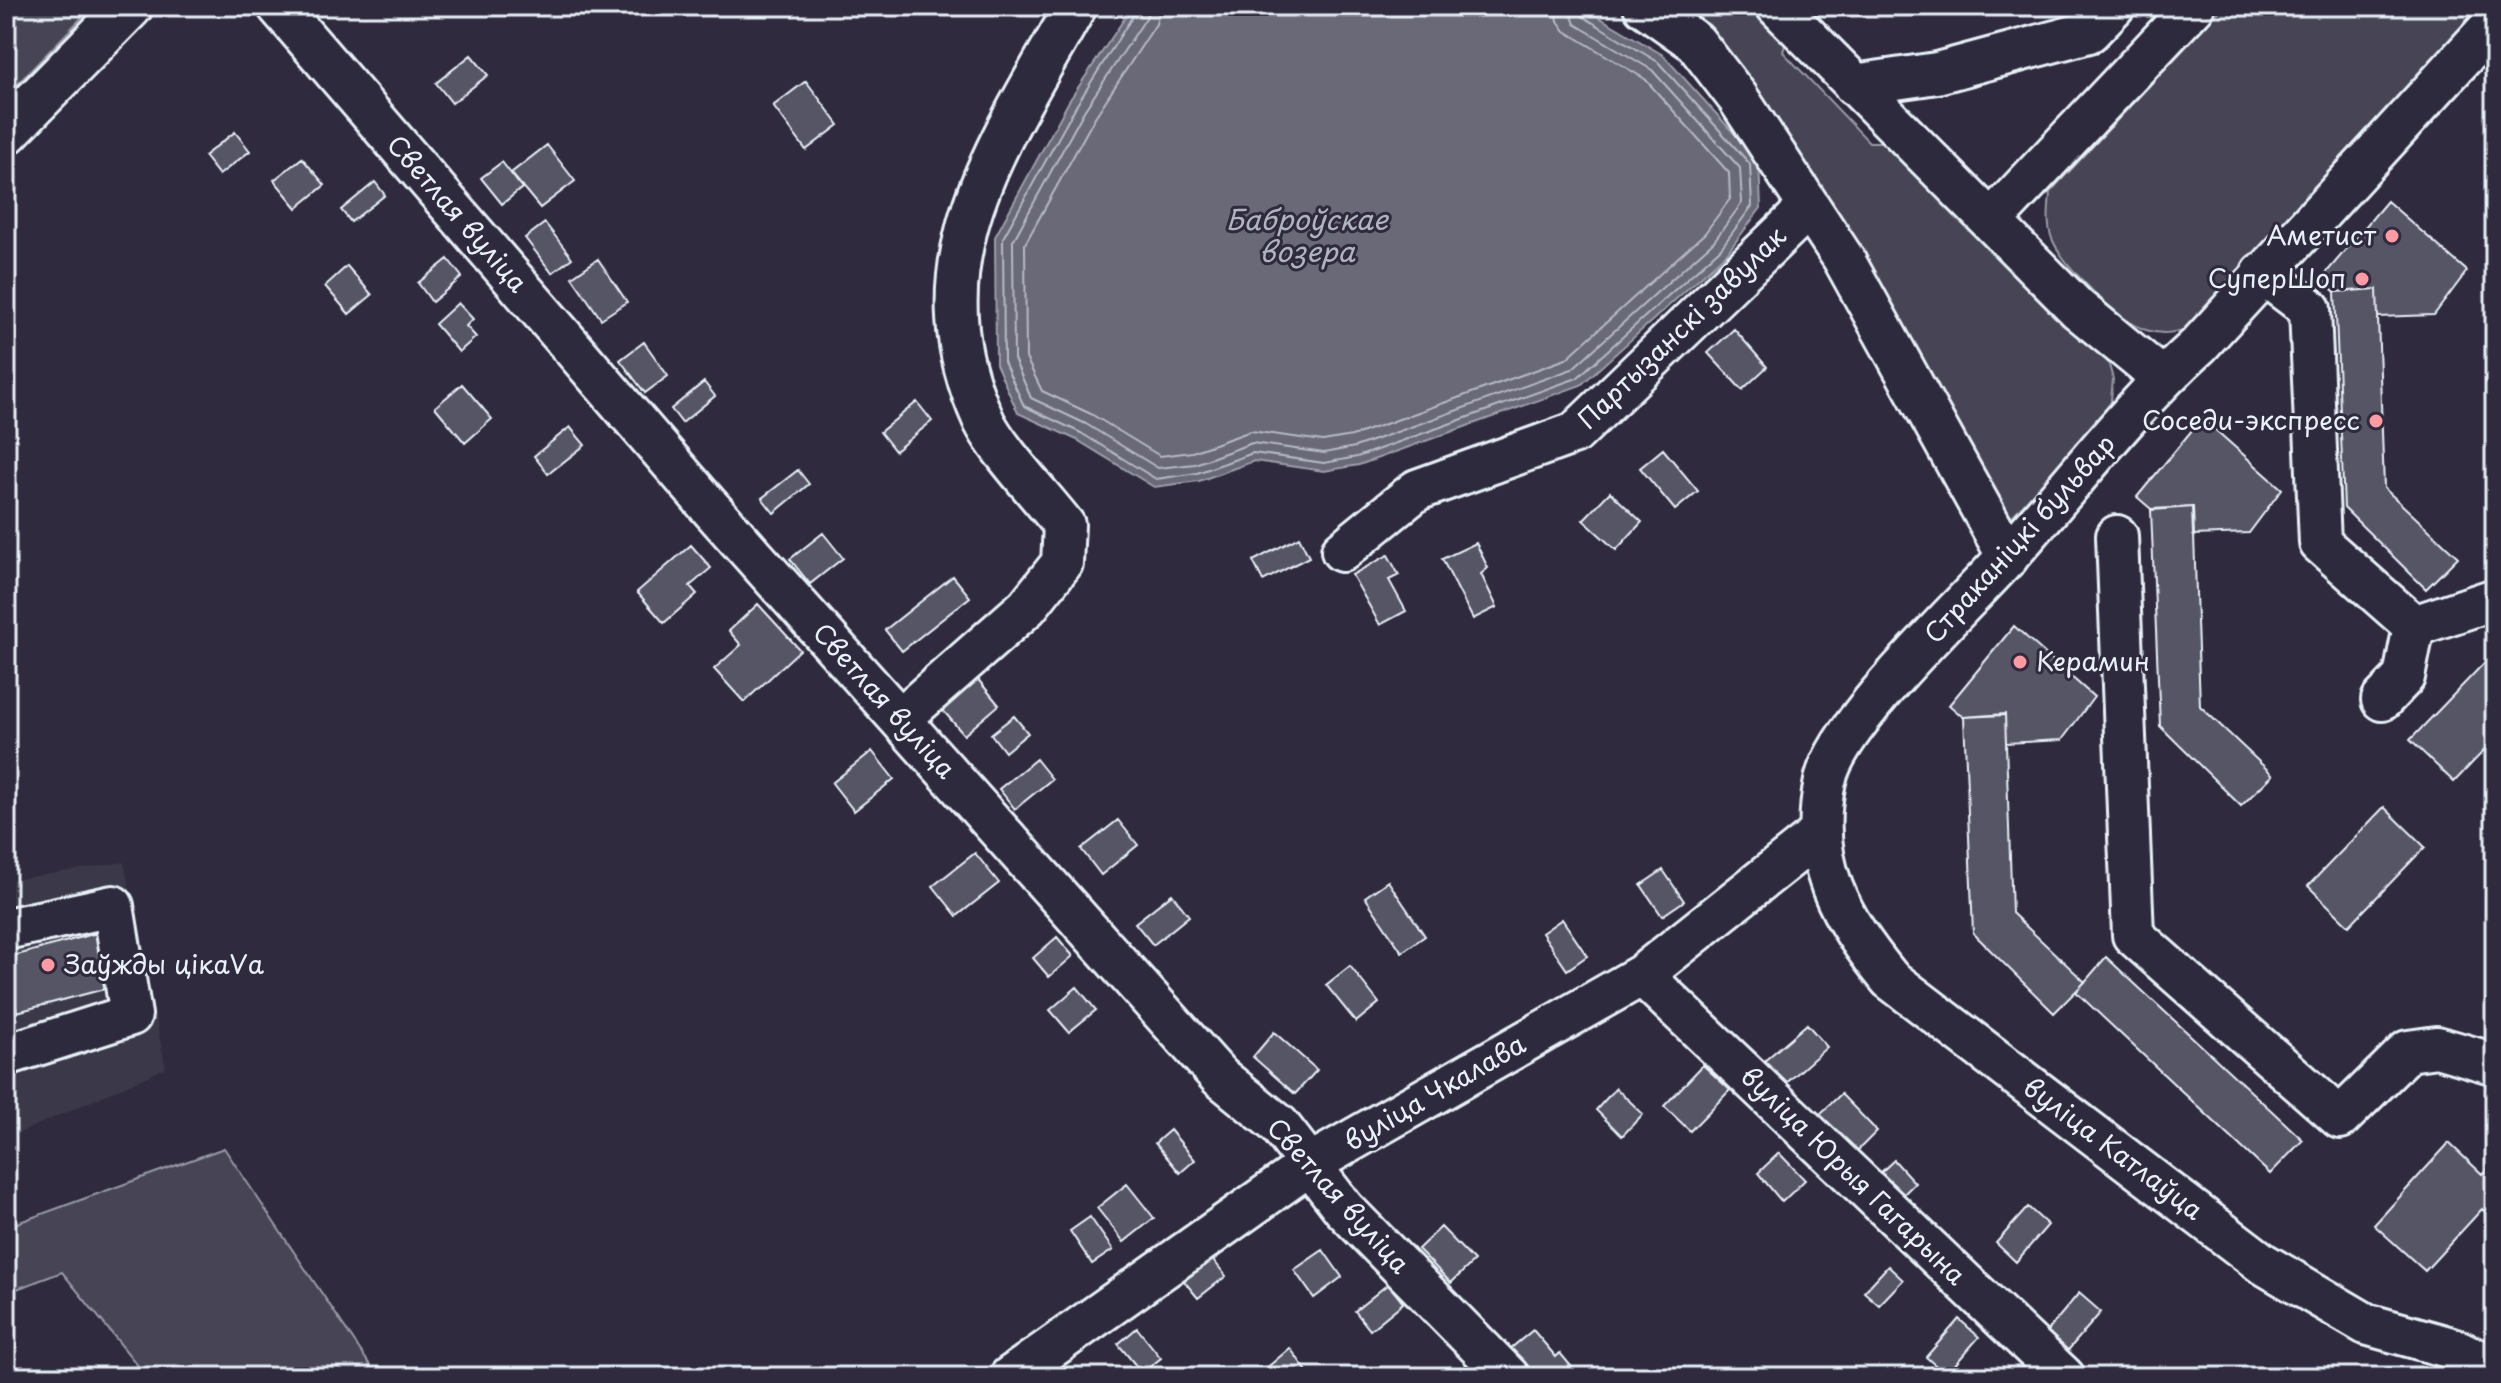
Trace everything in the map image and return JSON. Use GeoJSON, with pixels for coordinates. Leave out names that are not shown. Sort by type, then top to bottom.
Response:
{"type":"FeatureCollection","features":[{"type":"Feature","properties":{"kind":"main road"},"geometry":{"type":"LineString","coordinates":[[6,132],[130,6]]}},
{"type":"Feature","properties":{"kind":"street","name":"Светлая вуліца"},"geometry":{"type":"LineString","coordinates":[[278,6],[707,504],[1220,1077],[1279,1125],[1312,1163],[1344,1209],[1509,1377]]}},
{"type":"Feature","properties":{"kind":"street"},"geometry":{"type":"LineString","coordinates":[[900,719],[1027,607],[1062,563],[1064,525],[983,422],[958,345],[957,261],[987,165],[1076,6]]}},
{"type":"Feature","properties":{"kind":"street"},"geometry":{"type":"LineString","coordinates":[[1644,6],[1695,42],[1738,98],[1843,258],[2008,557]]}},
{"type":"Feature","properties":{"kind":"street"},"geometry":{"type":"LineString","coordinates":[[1777,6],[2078,309],[2162,378]]}},
{"type":"Feature","properties":{"kind":"street"},"geometry":{"type":"LineString","coordinates":[[1854,85],[1937,73],[2089,32],[2114,6]]}},
{"type":"Feature","properties":{"kind":"street"},"geometry":{"type":"LineString","coordinates":[[1992,220],[2194,6]]}},
{"type":"Feature","properties":{"kind":"street","name":"Страканіцкі бульвар"},"geometry":{"type":"LineString","coordinates":[[1819,834],[1826,778],[1851,728],[2008,557],[2162,378],[2199,345],[2495,22]]}},
{"type":"Feature","properties":{"kind":"street","name":"Партызанскі завулак"},"geometry":{"type":"LineString","coordinates":[[1342,551],[1417,490],[1575,433],[1808,208]]}},
{"type":"Feature","properties":{"kind":"street"},"geometry":{"type":"LineString","coordinates":[[2262,273],[2310,309],[2320,543],[2414,626]]}},
{"type":"Feature","properties":{"kind":"street"},"geometry":{"type":"LineString","coordinates":[[2117,536],[2133,935],[2340,1118],[2408,1051],[2437,1047],[2495,1064]]}},
{"type":"Feature","properties":{"kind":"street"},"geometry":{"type":"LineString","coordinates":[[2414,626],[2495,599]]}},
{"type":"Feature","properties":{"kind":"street"},"geometry":{"type":"LineString","coordinates":[[2382,700],[2404,677],[2414,626]]}},
{"type":"Feature","properties":{"kind":"street","name":"вуліца Чкалава"},"geometry":{"type":"LineString","coordinates":[[1010,1377],[1312,1163],[1642,975],[1819,834]]}},
{"type":"Feature","properties":{"kind":"street","name":"вуліца Катлаўца"},"geometry":{"type":"LineString","coordinates":[[1819,834],[1835,898],[1852,932],[1890,979],[2262,1263],[2366,1324],[2455,1349],[2495,1369]]}},
{"type":"Feature","properties":{"kind":"street"},"geometry":{"type":"LineString","coordinates":[[6,929],[113,906],[131,1015],[6,1055]]}},
{"type":"Feature","properties":{"kind":"street","name":"вуліца Юрыя Гагарына"},"geometry":{"type":"LineString","coordinates":[[1642,975],[2064,1377]]}},
{"type":"Feature","properties":{"kind":"shaded area"},"geometry":{"type":"Polygon","coordinates":[[[6,6],[93,6],[6,96],[6,6]]]}},
{"type":"Feature","properties":{"kind":"shaded area"},"geometry":{"type":"Polygon","coordinates":[[[1665,6],[1760,6],[1788,35],[1783,52],[1869,142],[1887,142],[2105,351],[2113,379],[2110,410],[2005,524],[1665,6]]]}},
{"type":"Feature","properties":{"kind":"shaded area"},"geometry":{"type":"Polygon","coordinates":[[[2224,6],[2481,6],[2188,329],[2151,332],[2135,325],[2108,305],[2059,252],[2049,229],[2050,192],[2224,6]]]}},
{"type":"Feature","properties":{"kind":"shaded area"},"geometry":{"type":"Polygon","coordinates":[[[124,862],[166,1068],[6,1139],[6,881],[124,862]]]}},
{"type":"Feature","properties":{"kind":"shaded area"},"geometry":{"type":"Polygon","coordinates":[[[224,1148],[378,1377],[147,1377],[62,1272],[6,1293],[6,1227],[224,1148]]]}},
{"type":"Feature","properties":{"kind":"water","name":"Баброўскае возера"},"geometry":{"type":"Polygon","coordinates":[[[1133,6],[1580,6],[1663,55],[1759,161],[1761,208],[1727,253],[1581,385],[1359,465],[1324,471],[1254,461],[1199,481],[1154,487],[1077,440],[1018,413],[996,364],[995,237],[1069,101],[1133,6]]]}},
{"type":"Feature","properties":{"kind":"building"},"geometry":{"type":"Polygon","coordinates":[[[471,55],[488,75],[452,103],[436,83],[471,55]]]}},
{"type":"Feature","properties":{"kind":"building"},"geometry":{"type":"Polygon","coordinates":[[[806,81],[839,125],[806,150],[773,106],[806,81]]]}},
{"type":"Feature","properties":{"kind":"building"},"geometry":{"type":"Polygon","coordinates":[[[235,132],[250,151],[219,175],[204,156],[235,132]]]}},
{"type":"Feature","properties":{"kind":"building"},"geometry":{"type":"Polygon","coordinates":[[[547,145],[575,181],[540,208],[511,173],[547,145]]]}},
{"type":"Feature","properties":{"kind":"building"},"geometry":{"type":"Polygon","coordinates":[[[302,158],[325,185],[297,208],[274,180],[302,158]]]}},
{"type":"Feature","properties":{"kind":"building"},"geometry":{"type":"Polygon","coordinates":[[[502,162],[522,188],[502,204],[481,178],[502,162]]]}},
{"type":"Feature","properties":{"kind":"building"},"geometry":{"type":"Polygon","coordinates":[[[375,182],[385,195],[351,222],[341,210],[375,182]]]}},
{"type":"Feature","properties":{"kind":"building","name":"Аметист"},"geometry":{"type":"Polygon","coordinates":[[[2387,201],[2467,271],[2434,315],[2378,317],[2377,289],[2335,292],[2321,279],[2387,201]]]}},
{"type":"Feature","properties":{"kind":"building"},"geometry":{"type":"Polygon","coordinates":[[[545,223],[572,258],[552,273],[525,238],[545,223]]]}},
{"type":"Feature","properties":{"kind":"building"},"geometry":{"type":"Polygon","coordinates":[[[448,259],[462,277],[432,302],[418,283],[448,259]]]}},
{"type":"Feature","properties":{"kind":"building"},"geometry":{"type":"Polygon","coordinates":[[[598,259],[627,302],[601,319],[572,277],[598,259]]]}},
{"type":"Feature","properties":{"kind":"building"},"geometry":{"type":"Polygon","coordinates":[[[347,266],[372,295],[349,314],[325,286],[347,266]]]}},
{"type":"Feature","properties":{"kind":"building"},"geometry":{"type":"Polygon","coordinates":[[[2377,289],[2384,488],[2458,557],[2426,589],[2344,508],[2335,292],[2377,289]]]}},
{"type":"Feature","properties":{"kind":"building"},"geometry":{"type":"Polygon","coordinates":[[[458,303],[473,319],[466,326],[476,337],[459,352],[435,324],[458,303]]]}},
{"type":"Feature","properties":{"kind":"building"},"geometry":{"type":"Polygon","coordinates":[[[1734,329],[1767,367],[1742,390],[1708,353],[1734,329]]]}},
{"type":"Feature","properties":{"kind":"building"},"geometry":{"type":"Polygon","coordinates":[[[644,342],[668,376],[645,393],[620,360],[644,342]]]}},
{"type":"Feature","properties":{"kind":"building"},"geometry":{"type":"Polygon","coordinates":[[[704,382],[715,396],[682,423],[671,409],[704,382]]]}},
{"type":"Feature","properties":{"kind":"building"},"geometry":{"type":"Polygon","coordinates":[[[462,384],[492,419],[465,443],[435,407],[462,384]]]}},
{"type":"Feature","properties":{"kind":"building"},"geometry":{"type":"Polygon","coordinates":[[[917,402],[932,421],[895,451],[880,432],[917,402]]]}},
{"type":"Feature","properties":{"kind":"building"},"geometry":{"type":"Polygon","coordinates":[[[2202,418],[2282,489],[2249,533],[2193,535],[2192,507],[2151,509],[2137,497],[2202,418]]]}},
{"type":"Feature","properties":{"kind":"building"},"geometry":{"type":"Polygon","coordinates":[[[570,427],[585,445],[548,474],[534,456],[570,427]]]}},
{"type":"Feature","properties":{"kind":"building"},"geometry":{"type":"Polygon","coordinates":[[[1663,449],[1698,491],[1675,510],[1640,468],[1663,449]]]}},
{"type":"Feature","properties":{"kind":"building"},"geometry":{"type":"Polygon","coordinates":[[[798,470],[809,484],[774,513],[762,498],[798,470]]]}},
{"type":"Feature","properties":{"kind":"building"},"geometry":{"type":"Polygon","coordinates":[[[1610,492],[1642,522],[1616,550],[1583,520],[1610,492]]]}},
{"type":"Feature","properties":{"kind":"building"},"geometry":{"type":"Polygon","coordinates":[[[2193,507],[2200,706],[2273,775],[2241,806],[2160,726],[2151,510],[2193,507]]]}},
{"type":"Feature","properties":{"kind":"building"},"geometry":{"type":"Polygon","coordinates":[[[823,533],[843,558],[810,584],[790,559],[823,533]]]}},
{"type":"Feature","properties":{"kind":"building"},"geometry":{"type":"Polygon","coordinates":[[[1299,537],[1309,557],[1263,581],[1253,561],[1299,537]]]}},
{"type":"Feature","properties":{"kind":"building"},"geometry":{"type":"Polygon","coordinates":[[[1476,543],[1488,568],[1481,574],[1497,607],[1473,619],[1442,559],[1476,543]]]}},
{"type":"Feature","properties":{"kind":"building"},"geometry":{"type":"Polygon","coordinates":[[[691,545],[711,568],[690,586],[697,594],[664,623],[637,592],[691,545]]]}},
{"type":"Feature","properties":{"kind":"building"},"geometry":{"type":"Polygon","coordinates":[[[1388,555],[1399,575],[1389,580],[1406,611],[1380,625],[1352,575],[1388,555]]]}},
{"type":"Feature","properties":{"kind":"building"},"geometry":{"type":"Polygon","coordinates":[[[953,576],[970,597],[902,651],[885,630],[953,576]]]}},
{"type":"Feature","properties":{"kind":"building"},"geometry":{"type":"Polygon","coordinates":[[[758,604],[800,650],[744,702],[714,669],[741,645],[729,631],[758,604]]]}},
{"type":"Feature","properties":{"kind":"building","name":"Керамин"},"geometry":{"type":"Polygon","coordinates":[[[2014,626],[2094,697],[2062,740],[2006,743],[2005,714],[1963,717],[1949,705],[2014,626]]]}},
{"type":"Feature","properties":{"kind":"building"},"geometry":{"type":"Polygon","coordinates":[[[2485,662],[2495,672],[2495,739],[2454,782],[2410,740],[2485,662]]]}},
{"type":"Feature","properties":{"kind":"building"},"geometry":{"type":"Polygon","coordinates":[[[976,677],[999,705],[964,735],[941,708],[976,677]]]}},
{"type":"Feature","properties":{"kind":"building"},"geometry":{"type":"Polygon","coordinates":[[[2005,715],[2012,913],[2085,982],[2054,1013],[1973,933],[1964,717],[2005,715]]]}},
{"type":"Feature","properties":{"kind":"building"},"geometry":{"type":"Polygon","coordinates":[[[1014,716],[1028,733],[1005,752],[991,734],[1014,716]]]}},
{"type":"Feature","properties":{"kind":"building"},"geometry":{"type":"Polygon","coordinates":[[[872,751],[894,779],[854,811],[832,783],[872,751]]]}},
{"type":"Feature","properties":{"kind":"building"},"geometry":{"type":"Polygon","coordinates":[[[1036,759],[1052,779],[1015,809],[999,789],[1036,759]]]}},
{"type":"Feature","properties":{"kind":"building"},"geometry":{"type":"Polygon","coordinates":[[[2384,807],[2425,847],[2349,926],[2308,886],[2384,807]]]}},
{"type":"Feature","properties":{"kind":"building"},"geometry":{"type":"Polygon","coordinates":[[[1118,820],[1138,845],[1101,875],[1081,849],[1118,820]]]}},
{"type":"Feature","properties":{"kind":"building"},"geometry":{"type":"Polygon","coordinates":[[[975,853],[999,883],[957,916],[933,886],[975,853]]]}},
{"type":"Feature","properties":{"kind":"building"},"geometry":{"type":"Polygon","coordinates":[[[1663,870],[1684,901],[1662,916],[1641,885],[1663,870]]]}},
{"type":"Feature","properties":{"kind":"building"},"geometry":{"type":"Polygon","coordinates":[[[1388,881],[1425,936],[1402,952],[1365,897],[1388,881]]]}},
{"type":"Feature","properties":{"kind":"building"},"geometry":{"type":"Polygon","coordinates":[[[1172,894],[1189,916],[1153,945],[1135,923],[1172,894]]]}},
{"type":"Feature","properties":{"kind":"building"},"geometry":{"type":"Polygon","coordinates":[[[1562,919],[1587,956],[1567,970],[1542,933],[1562,919]]]}},
{"type":"Feature","properties":{"kind":"building"},"geometry":{"type":"Polygon","coordinates":[[[97,933],[112,987],[17,1012],[6,973],[6,958],[97,933]]]}},
{"type":"Feature","properties":{"kind":"building"},"geometry":{"type":"Polygon","coordinates":[[[1057,937],[1073,956],[1049,977],[1033,958],[1057,937]]]}},
{"type":"Feature","properties":{"kind":"building"},"geometry":{"type":"Polygon","coordinates":[[[2106,957],[2303,1140],[2270,1174],[2076,992],[2106,957]]]}},
{"type":"Feature","properties":{"kind":"building"},"geometry":{"type":"Polygon","coordinates":[[[1350,966],[1379,1003],[1356,1022],[1326,985],[1350,966]]]}},
{"type":"Feature","properties":{"kind":"building"},"geometry":{"type":"Polygon","coordinates":[[[1077,987],[1096,1010],[1069,1032],[1050,1010],[1077,987]]]}},
{"type":"Feature","properties":{"kind":"building"},"geometry":{"type":"Polygon","coordinates":[[[1807,1024],[1827,1047],[1783,1086],[1762,1063],[1807,1024]]]}},
{"type":"Feature","properties":{"kind":"building"},"geometry":{"type":"Polygon","coordinates":[[[1274,1032],[1317,1070],[1295,1094],[1253,1057],[1274,1032]]]}},
{"type":"Feature","properties":{"kind":"building"},"geometry":{"type":"Polygon","coordinates":[[[1703,1065],[1730,1090],[1690,1131],[1664,1106],[1703,1065]]]}},
{"type":"Feature","properties":{"kind":"building"},"geometry":{"type":"Polygon","coordinates":[[[1616,1088],[1643,1114],[1622,1136],[1596,1110],[1616,1088]]]}},
{"type":"Feature","properties":{"kind":"building"},"geometry":{"type":"Polygon","coordinates":[[[1841,1094],[1877,1131],[1854,1154],[1818,1116],[1841,1094]]]}},
{"type":"Feature","properties":{"kind":"building"},"geometry":{"type":"Polygon","coordinates":[[[1170,1130],[1195,1160],[1180,1173],[1155,1143],[1170,1130]]]}},
{"type":"Feature","properties":{"kind":"building"},"geometry":{"type":"Polygon","coordinates":[[[2449,1143],[2482,1174],[2495,1160],[2495,1222],[2482,1209],[2425,1271],[2374,1225],[2449,1143]]]}},
{"type":"Feature","properties":{"kind":"building"},"geometry":{"type":"Polygon","coordinates":[[[1779,1153],[1805,1180],[1782,1202],[1758,1173],[1779,1153]]]}},
{"type":"Feature","properties":{"kind":"building"},"geometry":{"type":"Polygon","coordinates":[[[1894,1160],[1915,1183],[1900,1198],[1878,1175],[1894,1160]]]}},
{"type":"Feature","properties":{"kind":"building"},"geometry":{"type":"Polygon","coordinates":[[[1127,1184],[1154,1218],[1124,1242],[1097,1208],[1127,1184]]]}},
{"type":"Feature","properties":{"kind":"building"},"geometry":{"type":"Polygon","coordinates":[[[2028,1207],[2048,1225],[2016,1262],[1996,1243],[2028,1207]]]}},
{"type":"Feature","properties":{"kind":"building"},"geometry":{"type":"Polygon","coordinates":[[[1090,1217],[1113,1250],[1092,1264],[1070,1231],[1090,1217]]]}},
{"type":"Feature","properties":{"kind":"building"},"geometry":{"type":"Polygon","coordinates":[[[1441,1227],[1474,1261],[1451,1283],[1418,1249],[1441,1227]]]}},
{"type":"Feature","properties":{"kind":"building"},"geometry":{"type":"Polygon","coordinates":[[[1323,1250],[1342,1277],[1314,1298],[1294,1270],[1323,1250]]]}},
{"type":"Feature","properties":{"kind":"building"},"geometry":{"type":"Polygon","coordinates":[[[1206,1251],[1226,1276],[1198,1298],[1178,1274],[1206,1251]]]}},
{"type":"Feature","properties":{"kind":"building"},"geometry":{"type":"Polygon","coordinates":[[[1888,1266],[1903,1280],[1879,1305],[1864,1292],[1888,1266]]]}},
{"type":"Feature","properties":{"kind":"building"},"geometry":{"type":"Polygon","coordinates":[[[1388,1284],[1403,1303],[1370,1330],[1355,1311],[1388,1284]]]}},
{"type":"Feature","properties":{"kind":"building"},"geometry":{"type":"Polygon","coordinates":[[[2079,1293],[2101,1312],[2064,1355],[2043,1336],[2079,1293]]]}},
{"type":"Feature","properties":{"kind":"building"},"geometry":{"type":"Polygon","coordinates":[[[1959,1319],[1979,1337],[1946,1375],[1926,1357],[1959,1319]]]}},
{"type":"Feature","properties":{"kind":"building"},"geometry":{"type":"Polygon","coordinates":[[[1137,1328],[1161,1358],[1142,1373],[1118,1344],[1137,1328]]]}},
{"type":"Feature","properties":{"kind":"building"},"geometry":{"type":"Polygon","coordinates":[[[1533,1330],[1556,1357],[1560,1353],[1580,1377],[1533,1377],[1510,1349],[1533,1330]]]}},
{"type":"Feature","properties":{"kind":"building"},"geometry":{"type":"Polygon","coordinates":[[[1290,1348],[1311,1377],[1256,1377],[1290,1348]]]}},
{"type":"Feature","properties":{"kind":"place","name":"Аметист"},"geometry":{"type":"Point","coordinates":[2392,236]}},
{"type":"Feature","properties":{"kind":"place","name":"СуперШоп"},"geometry":{"type":"Point","coordinates":[2362,279]}},
{"type":"Feature","properties":{"kind":"place","name":"Соседи-экспресс"},"geometry":{"type":"Point","coordinates":[2376,421]}},
{"type":"Feature","properties":{"kind":"place","name":"Керамин"},"geometry":{"type":"Point","coordinates":[2020,662]}},
{"type":"Feature","properties":{"kind":"place","name":"Заўжды цікаVа"},"geometry":{"type":"Point","coordinates":[48,965]}}]}
